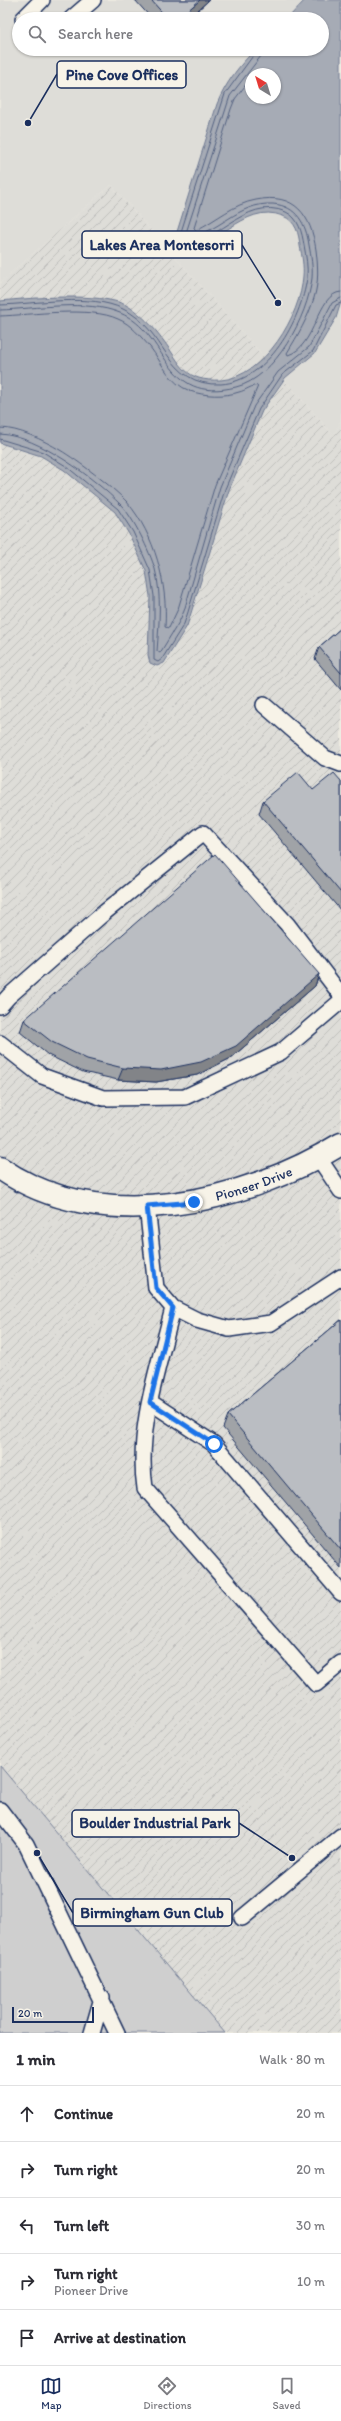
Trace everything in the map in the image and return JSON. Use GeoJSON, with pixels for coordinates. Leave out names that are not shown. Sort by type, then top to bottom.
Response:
{"type":"FeatureCollection","features":[{"type":"Feature","properties":{"kind":"street","name":"Pioneer Drive"},"geometry":{"type":"LineString","coordinates":[[0,1168],[43,1191],[86,1201],[124,1206],[147,1206],[194,1202],[275,1179],[341,1144]]}},
{"type":"Feature","properties":{"kind":"lane"},"geometry":{"type":"LineString","coordinates":[[30,12],[42,0]]}},
{"type":"Feature","properties":{"kind":"lane"},"geometry":{"type":"LineString","coordinates":[[79,12],[93,0]]}},
{"type":"Feature","properties":{"kind":"lane"},"geometry":{"type":"LineString","coordinates":[[264,705],[325,758],[341,764]]}},
{"type":"Feature","properties":{"kind":"lane"},"geometry":{"type":"LineString","coordinates":[[0,1006],[9,996],[105,912],[203,833],[287,924],[341,995]]}},
{"type":"Feature","properties":{"kind":"lane"},"geometry":{"type":"LineString","coordinates":[[0,1043],[42,1076],[103,1098],[185,1097],[281,1052],[341,1001]]}},
{"type":"Feature","properties":{"kind":"lane"},"geometry":{"type":"LineString","coordinates":[[318,1156],[341,1191]]}},
{"type":"Feature","properties":{"kind":"lane"},"geometry":{"type":"LineString","coordinates":[[147,1206],[156,1288],[173,1308],[197,1320],[229,1329],[271,1322],[341,1278]]}},
{"type":"Feature","properties":{"kind":"lane"},"geometry":{"type":"LineString","coordinates":[[173,1308],[150,1402],[142,1466],[144,1488],[316,1684],[341,1663]]}},
{"type":"Feature","properties":{"kind":"lane"},"geometry":{"type":"LineString","coordinates":[[150,1402],[214,1444],[341,1593]]}},
{"type":"Feature","properties":{"kind":"lane"},"geometry":{"type":"LineString","coordinates":[[0,1810],[26,1844],[102,1998],[117,2033]]}},
{"type":"Feature","properties":{"kind":"lane"},"geometry":{"type":"LineString","coordinates":[[242,1918],[341,1836]]}},
{"type":"Feature","properties":{"kind":"lane"},"geometry":{"type":"LineString","coordinates":[[92,2033],[102,1998]]}},
{"type":"Feature","properties":{"kind":"shaded area"},"geometry":{"type":"Polygon","coordinates":[[[0,0],[341,0],[341,421],[334,436],[111,185],[0,283],[0,0]]]}},
{"type":"Feature","properties":{"kind":"shaded area"},"geometry":{"type":"Polygon","coordinates":[[[111,185],[334,436],[341,421],[341,2033],[225,2033],[0,1766],[0,283],[111,185]]]}},
{"type":"Feature","properties":{"kind":"shaded area"},"geometry":{"type":"Polygon","coordinates":[[[0,1766],[225,2033],[0,2033],[0,1766]]]}},
{"type":"Feature","properties":{"kind":"water"},"geometry":{"type":"Polygon","coordinates":[[[305,0],[341,0],[341,302],[336,318],[315,353],[285,378],[262,411],[229,490],[187,626],[164,663],[157,666],[150,663],[148,655],[150,596],[146,571],[129,534],[115,512],[64,470],[41,456],[0,443],[0,301],[82,297],[99,298],[126,305],[151,325],[185,370],[191,375],[199,378],[221,380],[237,376],[252,368],[265,356],[277,342],[288,325],[301,292],[303,265],[299,237],[294,225],[283,216],[268,213],[255,215],[204,242],[191,245],[177,244],[176,235],[217,104],[224,89],[249,56],[329,56],[329,12],[294,12],[305,0]]]}},
{"type":"Feature","properties":{"kind":"building"},"geometry":{"type":"Polygon","coordinates":[[[151,0],[200,0],[186,12],[162,12],[151,0]]]}},
{"type":"Feature","properties":{"kind":"building"},"geometry":{"type":"Polygon","coordinates":[[[341,628],[341,673],[319,647],[341,628]]]}},
{"type":"Feature","properties":{"kind":"building"},"geometry":{"type":"Polygon","coordinates":[[[298,772],[313,790],[334,773],[341,781],[341,893],[263,801],[298,772]]]}},
{"type":"Feature","properties":{"kind":"building"},"geometry":{"type":"Polygon","coordinates":[[[215,854],[319,974],[236,1046],[201,1062],[161,1070],[123,1068],[87,1059],[52,1042],[24,1020],[215,854]]]}},
{"type":"Feature","properties":{"kind":"building"},"geometry":{"type":"Polygon","coordinates":[[[341,1320],[341,1550],[228,1415],[341,1320]]]}},
{"type":"Feature","properties":{"kind":"place","name":"Pine Cove Offices"},"geometry":{"type":"Point","coordinates":[28,123]}},
{"type":"Feature","properties":{"kind":"place","name":"Lakes Area Montesorri"},"geometry":{"type":"Point","coordinates":[278,303]}},
{"type":"Feature","properties":{"kind":"place","name":"Birmingham Gun Club"},"geometry":{"type":"Point","coordinates":[37,1853]}},
{"type":"Feature","properties":{"kind":"place","name":"Boulder Industrial Park"},"geometry":{"type":"Point","coordinates":[292,1858]}},
{"type":"Feature","properties":{"kind":"route"},"geometry":{"type":"LineString","coordinates":[[194,1202],[164,1206],[147,1206],[156,1288],[173,1308],[150,1402],[214,1444]]}}]}
